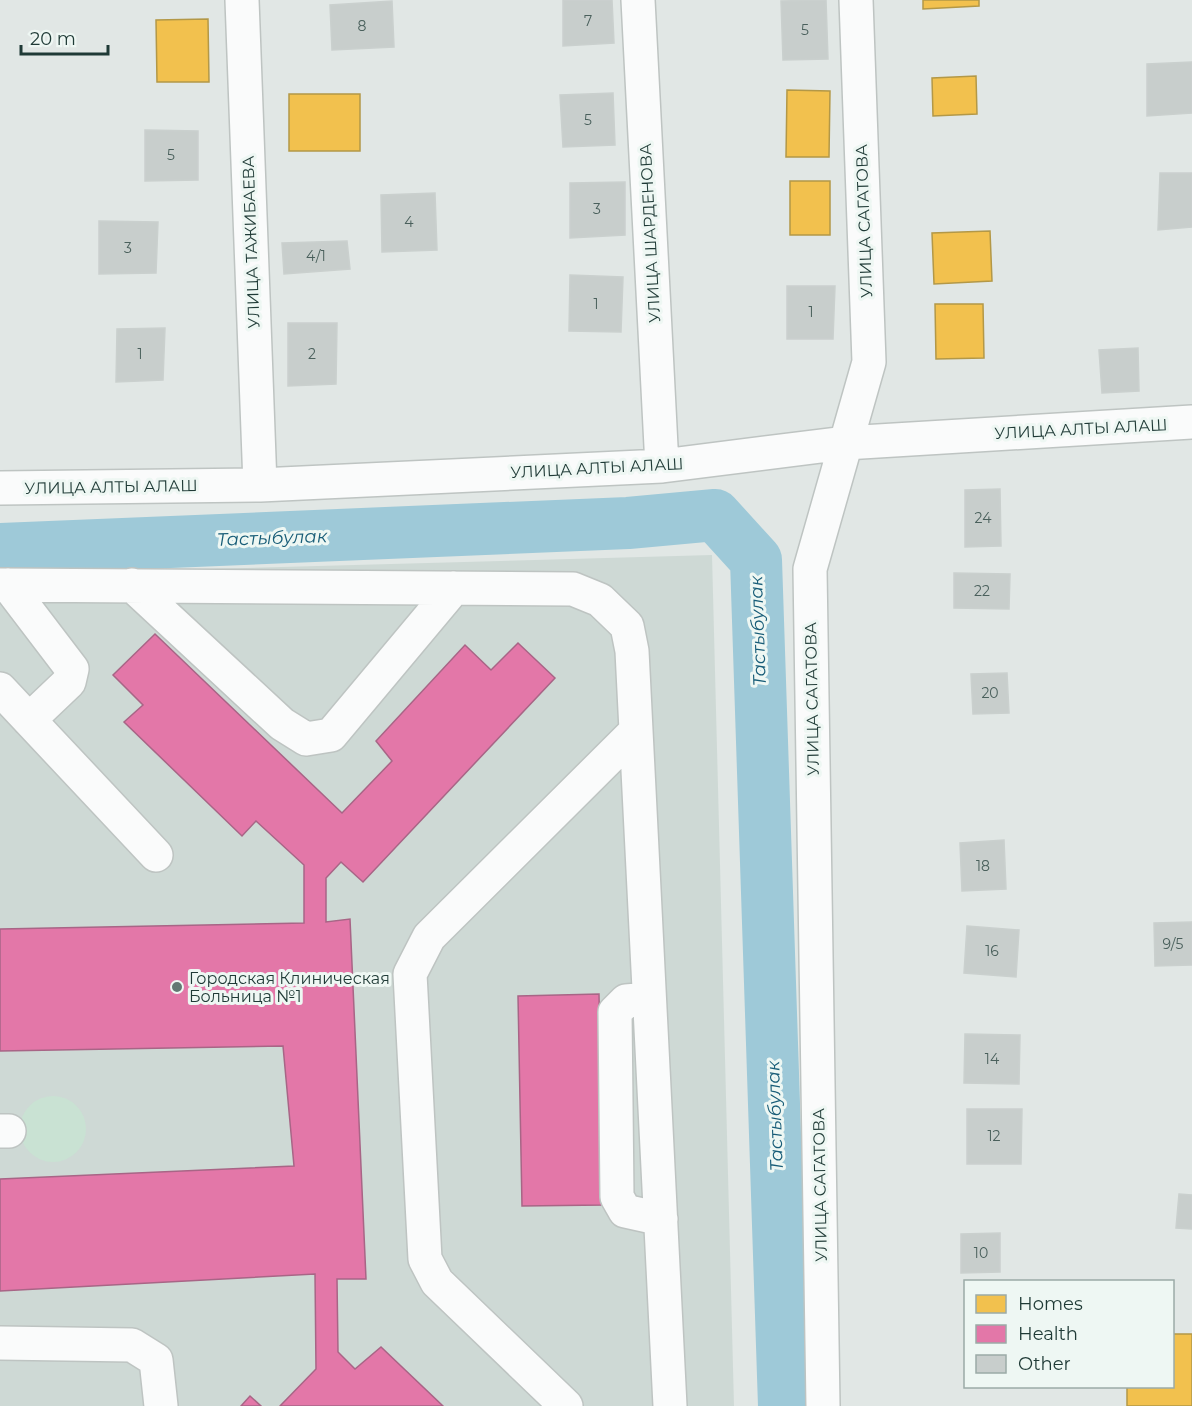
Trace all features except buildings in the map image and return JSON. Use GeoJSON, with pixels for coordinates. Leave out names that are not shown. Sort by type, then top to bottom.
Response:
{"type":"FeatureCollection","features":[{"type":"Feature","properties":{"kind":"street","name":"УЛИЦА ТАЖИБАЕВА"},"geometry":{"type":"LineString","coordinates":[[242,0],[260,485]]}},
{"type":"Feature","properties":{"kind":"street","name":"УЛИЦА ШАРДЕНОВА"},"geometry":{"type":"LineString","coordinates":[[638,0],[662,466]]}},
{"type":"Feature","properties":{"kind":"street","name":"УЛИЦА САГАТОВА"},"geometry":{"type":"LineString","coordinates":[[823,1406],[810,569],[869,362],[856,0]]}},
{"type":"Feature","properties":{"kind":"street","name":"УЛИЦА АЛТЫ АЛАШ"},"geometry":{"type":"LineString","coordinates":[[0,488],[260,485],[662,466],[845,443],[1192,422]]}},
{"type":"Feature","properties":{"kind":"street"},"geometry":{"type":"LineString","coordinates":[[4,585],[573,589],[600,600],[627,626],[632,651],[649,999],[626,1001],[615,1012],[617,1197],[625,1211],[661,1219],[670,1406]]}},
{"type":"Feature","properties":{"kind":"street"},"geometry":{"type":"LineString","coordinates":[[4,585],[72,669],[69,682],[29,720]]}},
{"type":"Feature","properties":{"kind":"street"},"geometry":{"type":"LineString","coordinates":[[132,585],[282,724],[306,739],[331,735],[454,588]]}},
{"type":"Feature","properties":{"kind":"street"},"geometry":{"type":"LineString","coordinates":[[0,689],[156,855]]}},
{"type":"Feature","properties":{"kind":"street"},"geometry":{"type":"LineString","coordinates":[[566,1406],[437,1282],[425,1259],[410,974],[429,937],[636,731]]}},
{"type":"Feature","properties":{"kind":"street"},"geometry":{"type":"LineString","coordinates":[[0,1343],[132,1346],[156,1360],[161,1406]]}},
{"type":"Feature","properties":{"kind":"shaded area"},"geometry":{"type":"Polygon","coordinates":[[[712,555],[734,1406],[0,1406],[0,575],[712,555]]]}},
{"type":"Feature","properties":{"kind":"green space"},"geometry":{"type":"Polygon","coordinates":[[[46,1096],[60,1096],[72,1101],[81,1110],[86,1129],[84,1142],[77,1153],[60,1162],[46,1162],[34,1157],[25,1148],[20,1136],[20,1122],[25,1110],[34,1101],[46,1096]]]}},
{"type":"Feature","properties":{"kind":"waterway","name":"Тастыбулак"},"geometry":{"type":"LineString","coordinates":[[0,549],[628,523],[715,515],[756,560],[784,1406]]}},
{"type":"Feature","properties":{"kind":"place","name":"Городская Клиническая Больница №1"},"geometry":{"type":"Point","coordinates":[177,987]}}]}
